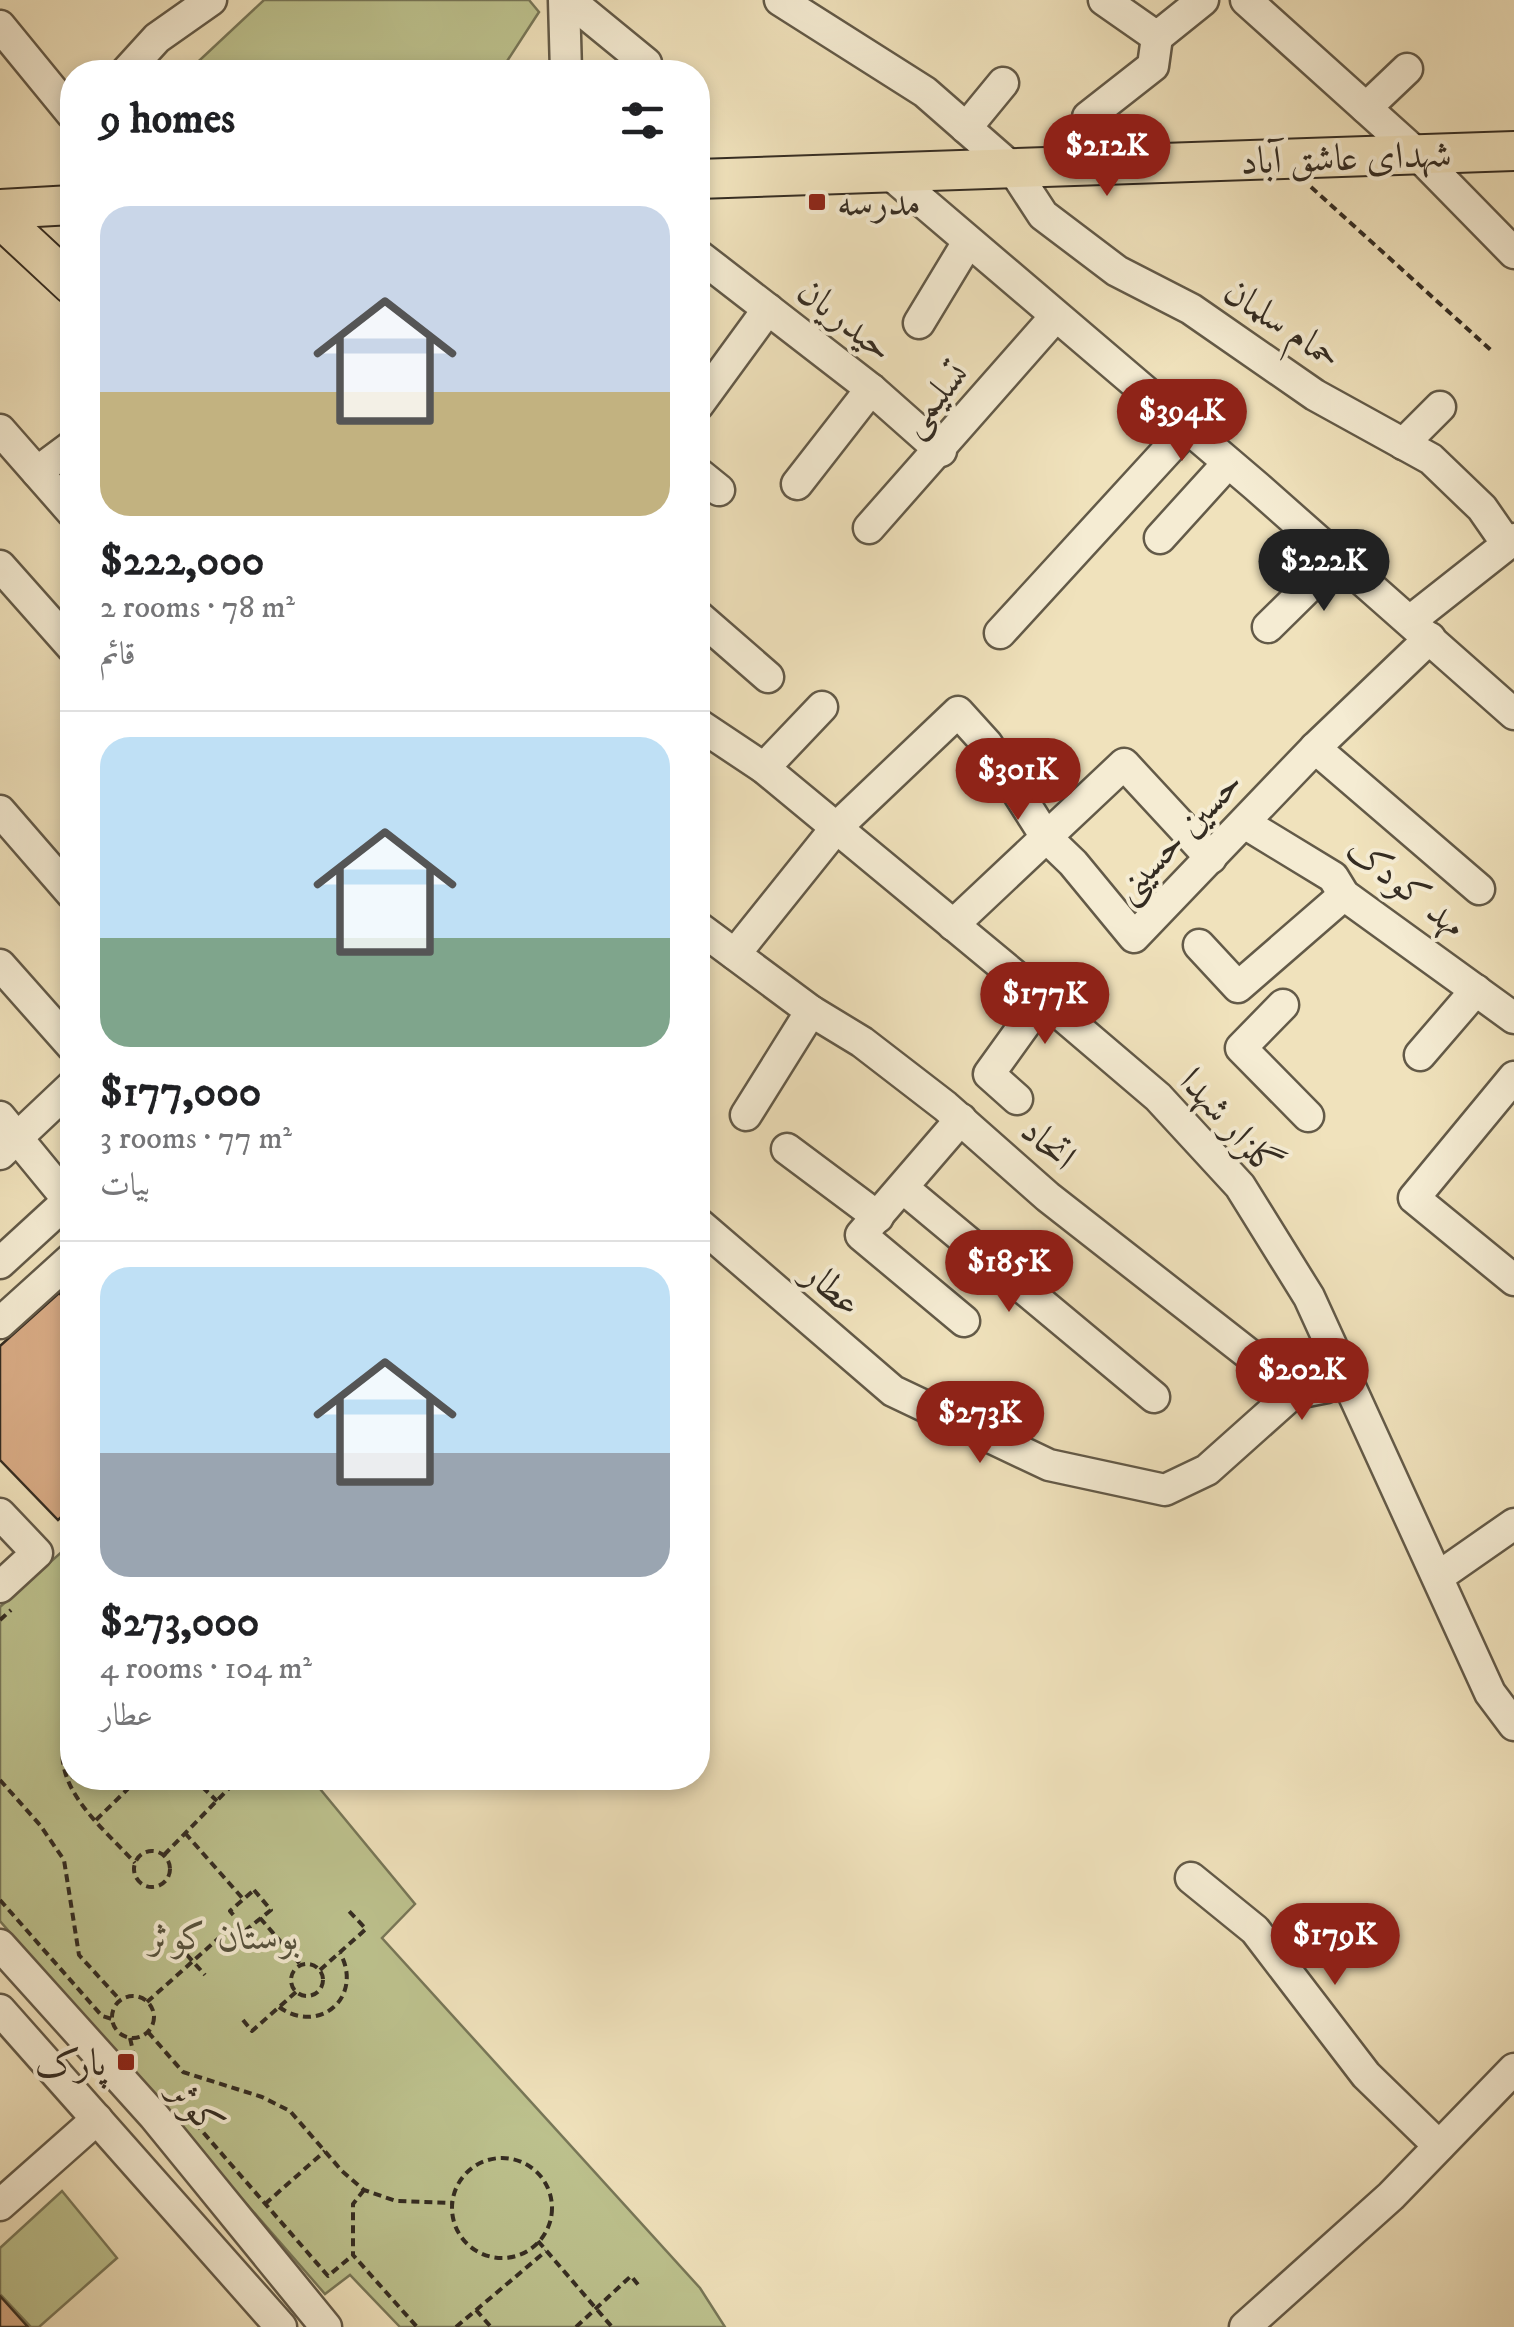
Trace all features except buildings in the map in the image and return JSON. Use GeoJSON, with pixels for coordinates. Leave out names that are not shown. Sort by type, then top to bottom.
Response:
{"type":"FeatureCollection","features":[{"type":"Feature","properties":{"kind":"main road","name":"شهدای عاشق آباد"},"geometry":{"type":"LineString","coordinates":[[710,178],[1512,153]]}},
{"type":"Feature","properties":{"kind":"main road"},"geometry":{"type":"LineString","coordinates":[[0,184],[60,181]]}},
{"type":"Feature","properties":{"kind":"main road"},"geometry":{"type":"LineString","coordinates":[[0,209],[60,206]]}},
{"type":"Feature","properties":{"kind":"main road"},"geometry":{"type":"LineString","coordinates":[[0,218],[60,274]]}},
{"type":"Feature","properties":{"kind":"street"},"geometry":{"type":"LineString","coordinates":[[567,0],[643,60]]}},
{"type":"Feature","properties":{"kind":"street"},"geometry":{"type":"LineString","coordinates":[[566,60],[567,0]]}},
{"type":"Feature","properties":{"kind":"street","name":"حمام سلمان"},"geometry":{"type":"LineString","coordinates":[[780,0],[926,92],[1013,169],[1043,216],[1117,271],[1191,310],[1315,394],[1432,460],[1511,542]]}},
{"type":"Feature","properties":{"kind":"street"},"geometry":{"type":"LineString","coordinates":[[1104,0],[1157,37]]}},
{"type":"Feature","properties":{"kind":"street"},"geometry":{"type":"LineString","coordinates":[[1088,117],[1153,66],[1157,37],[1203,0]]}},
{"type":"Feature","properties":{"kind":"street"},"geometry":{"type":"LineString","coordinates":[[1246,0],[1417,154],[1514,253]]}},
{"type":"Feature","properties":{"kind":"street"},"geometry":{"type":"LineString","coordinates":[[137,60],[157,38],[207,1]]}},
{"type":"Feature","properties":{"kind":"street"},"geometry":{"type":"LineString","coordinates":[[161,60],[207,1]]}},
{"type":"Feature","properties":{"kind":"street"},"geometry":{"type":"LineString","coordinates":[[0,26],[60,99]]}},
{"type":"Feature","properties":{"kind":"street"},"geometry":{"type":"LineString","coordinates":[[1366,108],[1406,69]]}},
{"type":"Feature","properties":{"kind":"street"},"geometry":{"type":"LineString","coordinates":[[966,128],[1003,83]]}},
{"type":"Feature","properties":{"kind":"street"},"geometry":{"type":"LineString","coordinates":[[888,173],[1514,714]]}},
{"type":"Feature","properties":{"kind":"street"},"geometry":{"type":"LineString","coordinates":[[919,323],[968,242]]}},
{"type":"Feature","properties":{"kind":"street","name":"حیدریان"},"geometry":{"type":"LineString","coordinates":[[710,264],[871,388],[941,451]]}},
{"type":"Feature","properties":{"kind":"street"},"geometry":{"type":"LineString","coordinates":[[710,389],[768,310]]}},
{"type":"Feature","properties":{"kind":"street","name":"تسلیمی"},"geometry":{"type":"LineString","coordinates":[[870,528],[1056,317]]}},
{"type":"Feature","properties":{"kind":"street"},"geometry":{"type":"LineString","coordinates":[[797,484],[871,388]]}},
{"type":"Feature","properties":{"kind":"street"},"geometry":{"type":"LineString","coordinates":[[1403,444],[1440,407]]}},
{"type":"Feature","properties":{"kind":"street"},"geometry":{"type":"LineString","coordinates":[[1000,632],[1187,429]]}},
{"type":"Feature","properties":{"kind":"street"},"geometry":{"type":"LineString","coordinates":[[0,430],[60,498]]}},
{"type":"Feature","properties":{"kind":"street"},"geometry":{"type":"LineString","coordinates":[[37,472],[60,455]]}},
{"type":"Feature","properties":{"kind":"street"},"geometry":{"type":"LineString","coordinates":[[1160,538],[1228,463]]}},
{"type":"Feature","properties":{"kind":"street","name":"حسین حسینی"},"geometry":{"type":"LineString","coordinates":[[836,828],[958,712],[987,744],[1046,837],[1073,863],[1134,937],[1246,824],[1420,629],[1511,542]]}},
{"type":"Feature","properties":{"kind":"street"},"geometry":{"type":"LineString","coordinates":[[1268,626],[1338,558]]}},
{"type":"Feature","properties":{"kind":"street"},"geometry":{"type":"LineString","coordinates":[[0,566],[60,634]]}},
{"type":"Feature","properties":{"kind":"street"},"geometry":{"type":"LineString","coordinates":[[710,626],[768,677]]}},
{"type":"Feature","properties":{"kind":"street"},"geometry":{"type":"LineString","coordinates":[[764,768],[822,707]]}},
{"type":"Feature","properties":{"kind":"street","name":"گلزار شهدا"},"geometry":{"type":"LineString","coordinates":[[710,732],[764,768],[1158,1097],[1240,1186],[1309,1297],[1490,1693],[1514,1725]]}},
{"type":"Feature","properties":{"kind":"street"},"geometry":{"type":"LineString","coordinates":[[1315,748],[1479,890]]}},
{"type":"Feature","properties":{"kind":"street"},"geometry":{"type":"LineString","coordinates":[[953,925],[1124,764],[1211,858]]}},
{"type":"Feature","properties":{"kind":"street"},"geometry":{"type":"LineString","coordinates":[[0,811],[60,880]]}},
{"type":"Feature","properties":{"kind":"street","name":"مهد کودک"},"geometry":{"type":"LineString","coordinates":[[1246,824],[1333,877],[1344,895],[1476,990],[1510,1006]]}},
{"type":"Feature","properties":{"kind":"street"},"geometry":{"type":"LineString","coordinates":[[735,954],[836,828]]}},
{"type":"Feature","properties":{"kind":"street"},"geometry":{"type":"LineString","coordinates":[[1199,945],[1238,987],[1344,895]]}},
{"type":"Feature","properties":{"kind":"street","name":"اتحاد"},"geometry":{"type":"LineString","coordinates":[[710,936],[812,1011],[862,1042],[961,1119],[1048,1197],[1273,1373],[1292,1394]]}},
{"type":"Feature","properties":{"kind":"street"},"geometry":{"type":"LineString","coordinates":[[0,965],[60,1032]]}},
{"type":"Feature","properties":{"kind":"street"},"geometry":{"type":"LineString","coordinates":[[1255,974],[1294,1014],[1241,1048],[1308,1116]]}},
{"type":"Feature","properties":{"kind":"street"},"geometry":{"type":"LineString","coordinates":[[1420,1055],[1476,990]]}},
{"type":"Feature","properties":{"kind":"street"},"geometry":{"type":"LineString","coordinates":[[1017,1099],[990,1074],[1042,998]]}},
{"type":"Feature","properties":{"kind":"street"},"geometry":{"type":"LineString","coordinates":[[746,1115],[812,1011]]}},
{"type":"Feature","properties":{"kind":"street"},"geometry":{"type":"LineString","coordinates":[[1514,1077],[1503,1113],[1414,1198],[1514,1280]]}},
{"type":"Feature","properties":{"kind":"street"},"geometry":{"type":"LineString","coordinates":[[60,1095],[6,1136],[60,1188]]}},
{"type":"Feature","properties":{"kind":"street"},"geometry":{"type":"LineString","coordinates":[[870,1226],[961,1119]]}},
{"type":"Feature","properties":{"kind":"street"},"geometry":{"type":"LineString","coordinates":[[787,1149],[964,1321]]}},
{"type":"Feature","properties":{"kind":"street"},"geometry":{"type":"LineString","coordinates":[[904,1188],[1154,1396]]}},
{"type":"Feature","properties":{"kind":"street"},"geometry":{"type":"LineString","coordinates":[[0,1262],[60,1209]]}},
{"type":"Feature","properties":{"kind":"street","name":"عطار"},"geometry":{"type":"LineString","coordinates":[[710,1233],[893,1391],[1049,1465],[1164,1490],[1206,1470],[1292,1394]]}},
{"type":"Feature","properties":{"kind":"street"},"geometry":{"type":"LineString","coordinates":[[0,1323],[60,1269]]}},
{"type":"Feature","properties":{"kind":"street"},"geometry":{"type":"LineString","coordinates":[[1292,1394],[1327,1387],[1347,1376]]}},
{"type":"Feature","properties":{"kind":"street"},"geometry":{"type":"LineString","coordinates":[[0,1514],[37,1553],[0,1587]]}},
{"type":"Feature","properties":{"kind":"street"},"geometry":{"type":"LineString","coordinates":[[1438,1577],[1514,1524]]}},
{"type":"Feature","properties":{"kind":"street"},"geometry":{"type":"LineString","coordinates":[[1191,1878],[1255,1930],[1366,2075],[1439,2146]]}},
{"type":"Feature","properties":{"kind":"street","name":"کوثر"},"geometry":{"type":"LineString","coordinates":[[0,1945],[154,2116],[326,2327]]}},
{"type":"Feature","properties":{"kind":"street"},"geometry":{"type":"LineString","coordinates":[[0,2010],[281,2327]]}},
{"type":"Feature","properties":{"kind":"street"},"geometry":{"type":"LineString","coordinates":[[1246,2327],[1391,2196],[1514,2069]]}},
{"type":"Feature","properties":{"kind":"street"},"geometry":{"type":"LineString","coordinates":[[0,2205],[97,2118]]}},
{"type":"Feature","properties":{"kind":"street"},"geometry":{"type":"LineString","coordinates":[[313,2327],[326,2327]]}},
{"type":"Feature","properties":{"kind":"path"},"geometry":{"type":"LineString","coordinates":[[1280,159],[1493,352]]}},
{"type":"Feature","properties":{"kind":"path"},"geometry":{"type":"LineString","coordinates":[[0,1780],[40,1825],[64,1860],[79,1955],[120,2000]]}},
{"type":"Feature","properties":{"kind":"path"},"geometry":{"type":"LineString","coordinates":[[71,1790],[135,1863],[138,1880],[154,1888],[169,1877],[170,1865],[164,1855],[147,1852],[135,1863]]}},
{"type":"Feature","properties":{"kind":"path"},"geometry":{"type":"LineString","coordinates":[[96,1820],[127,1790]]}},
{"type":"Feature","properties":{"kind":"path"},"geometry":{"type":"LineString","coordinates":[[205,1790],[216,1801]]}},
{"type":"Feature","properties":{"kind":"path"},"geometry":{"type":"LineString","coordinates":[[164,1855],[227,1790]]}},
{"type":"Feature","properties":{"kind":"path"},"geometry":{"type":"LineString","coordinates":[[184,1834],[244,1900]]}},
{"type":"Feature","properties":{"kind":"path"},"geometry":{"type":"LineString","coordinates":[[254,1890],[270,1910],[260,1918],[246,1930],[230,1911],[254,1890]]}},
{"type":"Feature","properties":{"kind":"path"},"geometry":{"type":"LineString","coordinates":[[0,1900],[102,2016],[112,2019]]}},
{"type":"Feature","properties":{"kind":"path"},"geometry":{"type":"LineString","coordinates":[[320,1970],[366,1929],[348,1910]]}},
{"type":"Feature","properties":{"kind":"path"},"geometry":{"type":"LineString","coordinates":[[260,1918],[301,1965]]}},
{"type":"Feature","properties":{"kind":"path"},"geometry":{"type":"LineString","coordinates":[[147,2002],[238,1921]]}},
{"type":"Feature","properties":{"kind":"path"},"geometry":{"type":"LineString","coordinates":[[178,1945],[205,1976]]}},
{"type":"Feature","properties":{"kind":"path"},"geometry":{"type":"LineString","coordinates":[[279,2007],[304,2018],[317,2018],[340,2004],[349,1978],[340,1952]]}},
{"type":"Feature","properties":{"kind":"path"},"geometry":{"type":"LineString","coordinates":[[311,1964],[320,1970],[323,1986],[316,1994],[296,1992],[291,1977],[301,1965],[311,1964]]}},
{"type":"Feature","properties":{"kind":"path"},"geometry":{"type":"LineString","coordinates":[[242,2020],[252,2031],[296,1992]]}},
{"type":"Feature","properties":{"kind":"path"},"geometry":{"type":"LineString","coordinates":[[134,1996],[147,2002],[153,2020],[148,2032],[130,2038],[118,2032],[112,2019],[120,2000],[134,1996]]}},
{"type":"Feature","properties":{"kind":"path"},"geometry":{"type":"LineString","coordinates":[[148,2032],[183,2072],[262,2097],[290,2111],[364,2190],[396,2201],[452,2203]]}},
{"type":"Feature","properties":{"kind":"path"},"geometry":{"type":"LineString","coordinates":[[130,2038],[131,2050],[143,2064]]}},
{"type":"Feature","properties":{"kind":"path"},"geometry":{"type":"LineString","coordinates":[[192,2120],[328,2276],[353,2256]]}},
{"type":"Feature","properties":{"kind":"path"},"geometry":{"type":"LineString","coordinates":[[265,2204],[325,2150]]}},
{"type":"Feature","properties":{"kind":"path"},"geometry":{"type":"LineString","coordinates":[[510,2159],[526,2164],[539,2174],[552,2204],[550,2221],[538,2242],[518,2256],[485,2255],[460,2235],[452,2203],[456,2187],[478,2164],[510,2159]]}},
{"type":"Feature","properties":{"kind":"path"},"geometry":{"type":"LineString","coordinates":[[364,2190],[353,2204],[353,2256],[417,2327]]}},
{"type":"Feature","properties":{"kind":"path"},"geometry":{"type":"LineString","coordinates":[[538,2242],[612,2327]]}},
{"type":"Feature","properties":{"kind":"path"},"geometry":{"type":"LineString","coordinates":[[456,2327],[546,2251]]}},
{"type":"Feature","properties":{"kind":"path"},"geometry":{"type":"LineString","coordinates":[[576,2327],[632,2276],[640,2287]]}},
{"type":"Feature","properties":{"kind":"path"},"geometry":{"type":"LineString","coordinates":[[476,2310],[491,2327]]}},
{"type":"Feature","properties":{"kind":"green space"},"geometry":{"type":"Polygon","coordinates":[[[264,0],[529,0],[539,12],[508,60],[200,60],[264,0]]]}},
{"type":"Feature","properties":{"kind":"green space","name":"بوستان کوثر"},"geometry":{"type":"Polygon","coordinates":[[[60,1553],[60,1790],[321,1790],[415,1904],[382,1938],[700,2288],[725,2327],[400,2327],[350,2275],[325,2294],[0,1921],[0,1607],[60,1553]]]}},
{"type":"Feature","properties":{"kind":"green space"},"geometry":{"type":"Polygon","coordinates":[[[62,2191],[117,2258],[39,2327],[31,2327],[0,2294],[0,2248],[62,2191]]]}},
{"type":"Feature","properties":{"kind":"place","name":"مدرسه"},"geometry":{"type":"Point","coordinates":[817,202]}},
{"type":"Feature","properties":{"kind":"place","name":"پارک"},"geometry":{"type":"Point","coordinates":[126,2062]}}]}
